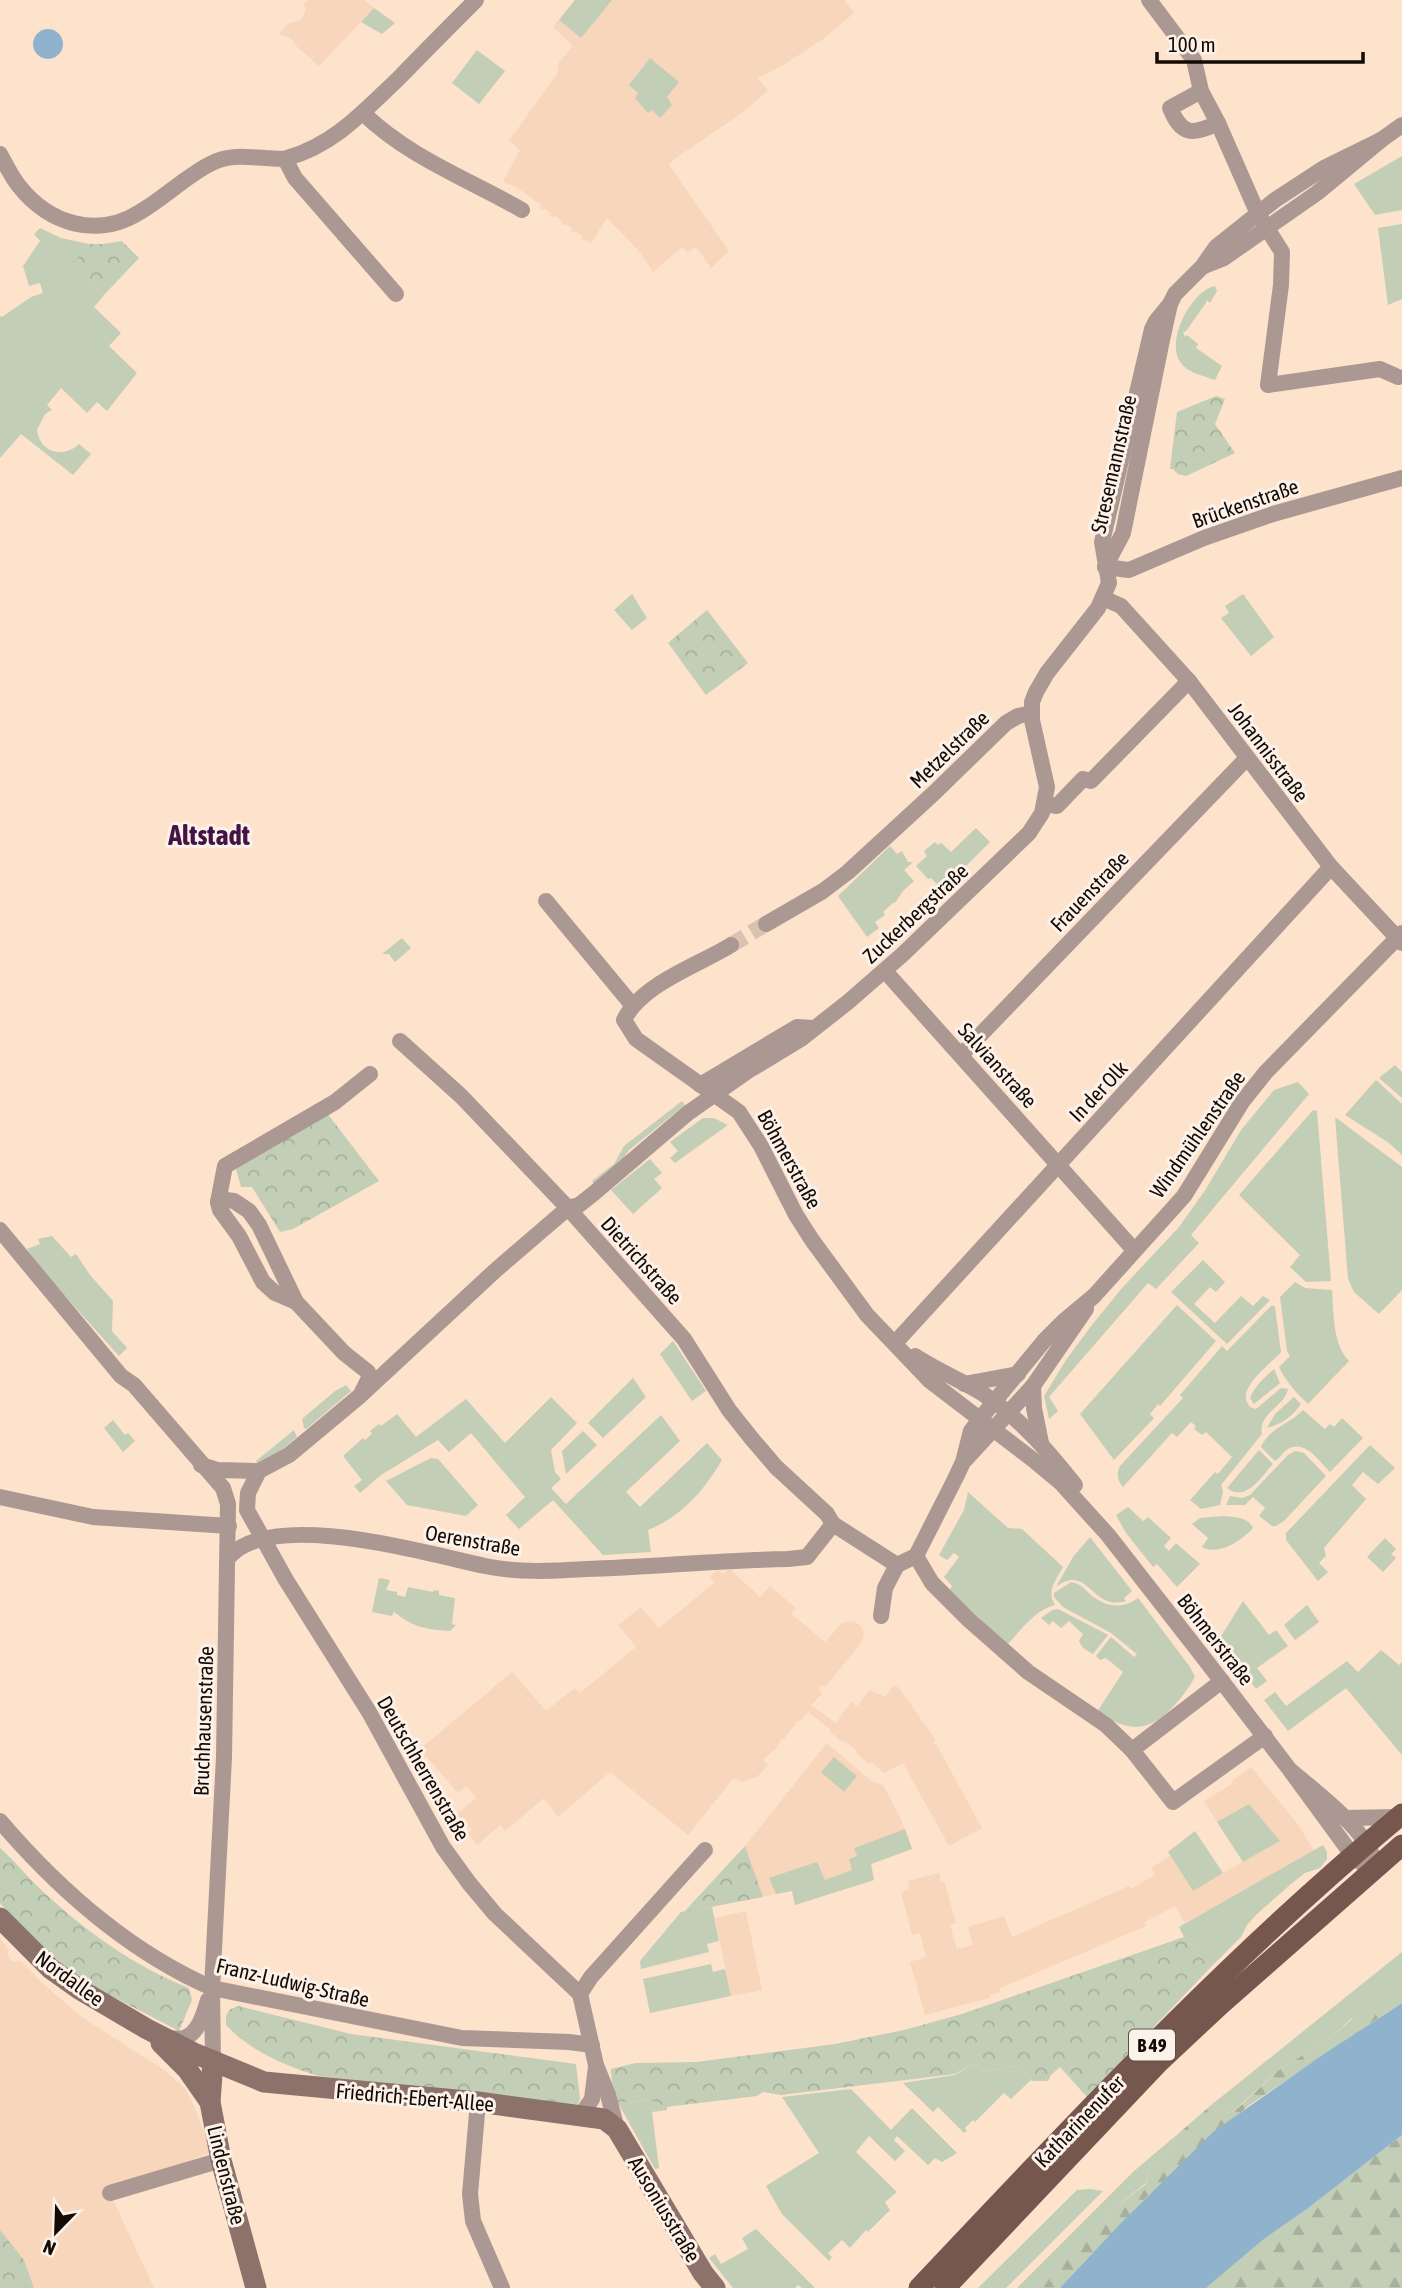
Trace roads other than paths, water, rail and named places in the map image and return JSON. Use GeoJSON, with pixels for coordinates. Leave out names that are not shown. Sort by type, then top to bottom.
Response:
{"type":"FeatureCollection","features":[{"type":"Feature","properties":{"kind":"main road","name":"B 49"},"geometry":{"type":"LineString","coordinates":[[1360,1850],[1400,1816]]}},
{"type":"Feature","properties":{"kind":"main road","name":"B 49"},"geometry":{"type":"LineString","coordinates":[[1374,1868],[1402,1844]]}},
{"type":"Feature","properties":{"kind":"main road","name":"Katharinenufer"},"geometry":{"type":"LineString","coordinates":[[919,2288],[1203,1993],[1360,1850]]}},
{"type":"Feature","properties":{"kind":"main road","name":"Katharinenufer"},"geometry":{"type":"LineString","coordinates":[[945,2288],[1168,2054],[1374,1868]]}},
{"type":"Feature","properties":{"kind":"main road","name":"Nordallee"},"geometry":{"type":"LineString","coordinates":[[0,1918],[51,1969],[79,1989],[156,2034],[213,2061]]}},
{"type":"Feature","properties":{"kind":"main road","name":"Nordallee"},"geometry":{"type":"LineString","coordinates":[[156,2034],[210,2096]]}},
{"type":"Feature","properties":{"kind":"main road","name":"Friedrich-Ebert-Allee"},"geometry":{"type":"LineString","coordinates":[[213,2061],[264,2082],[478,2102],[580,2115],[604,2119],[617,2129]]}},
{"type":"Feature","properties":{"kind":"main road","name":"Lindenstraße"},"geometry":{"type":"LineString","coordinates":[[213,2061],[210,2096],[221,2160],[256,2288]]}},
{"type":"Feature","properties":{"kind":"main road"},"geometry":{"type":"LineString","coordinates":[[210,2096],[217,2083],[230,2079],[264,2082]]}},
{"type":"Feature","properties":{"kind":"main road","name":"Ausoniusstraße"},"geometry":{"type":"LineString","coordinates":[[617,2129],[703,2273],[715,2288]]}},
{"type":"Feature","properties":{"kind":"street"},"geometry":{"type":"LineString","coordinates":[[1,159],[30,199],[61,221],[82,226],[114,225],[138,214],[157,210],[209,164],[240,155],[285,159],[334,138],[363,113],[476,0]]}},
{"type":"Feature","properties":{"kind":"street"},"geometry":{"type":"LineString","coordinates":[[1149,0],[1194,60],[1201,91],[1262,221],[1282,252],[1281,285],[1268,385],[1380,369],[1398,377]]}},
{"type":"Feature","properties":{"kind":"street"},"geometry":{"type":"LineString","coordinates":[[1201,91],[1170,108],[1175,119],[1181,128],[1191,131],[1199,131],[1217,123]]}},
{"type":"Feature","properties":{"kind":"street"},"geometry":{"type":"LineString","coordinates":[[363,113],[440,169],[522,210]]}},
{"type":"Feature","properties":{"kind":"street","name":"Stresemannstraße"},"geometry":{"type":"LineString","coordinates":[[1105,567],[1123,533],[1170,304],[1181,286],[1202,267],[1224,257],[1262,221],[1317,193],[1402,125]]}},
{"type":"Feature","properties":{"kind":"street"},"geometry":{"type":"LineString","coordinates":[[285,159],[295,178],[396,294]]}},
{"type":"Feature","properties":{"kind":"street","name":"Brückenstraße"},"geometry":{"type":"LineString","coordinates":[[1105,567],[1129,570],[1204,538],[1273,514],[1401,478]]}},
{"type":"Feature","properties":{"kind":"street"},"geometry":{"type":"LineString","coordinates":[[1105,567],[1109,583],[1098,608],[1041,682],[1034,697],[1031,713],[1047,787],[1045,804],[1056,806],[1083,779],[1091,781],[1189,681]]}},
{"type":"Feature","properties":{"kind":"street","name":"Johannisstraße"},"geometry":{"type":"LineString","coordinates":[[1103,598],[1121,606],[1189,681],[1331,867],[1400,938]]}},
{"type":"Feature","properties":{"kind":"street","name":"Metzelstraße"},"geometry":{"type":"LineString","coordinates":[[766,924],[836,882],[1006,723],[1031,713]]}},
{"type":"Feature","properties":{"kind":"street","name":"Frauenstraße"},"geometry":{"type":"LineString","coordinates":[[961,1055],[1247,758]]}},
{"type":"Feature","properties":{"kind":"street","name":"Zuckerbergstraße"},"geometry":{"type":"LineString","coordinates":[[259,1471],[289,1455],[361,1395],[497,1269],[568,1208],[579,1205],[688,1114],[801,1039],[885,971],[1009,854],[1037,821],[1045,804]]}},
{"type":"Feature","properties":{"kind":"street","name":"In der Olk"},"geometry":{"type":"LineString","coordinates":[[895,1343],[1331,867]]}},
{"type":"Feature","properties":{"kind":"street","name":"Böhmerstraße"},"geometry":{"type":"LineString","coordinates":[[546,901],[628,1013],[636,1039],[739,1112],[761,1146],[812,1240],[867,1315],[930,1381],[1060,1482],[1108,1535],[1265,1736],[1330,1826],[1375,1859],[1374,1868]]}},
{"type":"Feature","properties":{"kind":"street","name":"Windmühlenstraße"},"geometry":{"type":"LineString","coordinates":[[963,1462],[971,1431],[980,1419],[1050,1335],[1094,1296],[1193,1185],[1238,1109],[1266,1072],[1400,938]]}},
{"type":"Feature","properties":{"kind":"street"},"geometry":{"type":"LineString","coordinates":[[628,1013],[677,974],[731,945]]}},
{"type":"Feature","properties":{"kind":"street","name":"Salvianstraße"},"geometry":{"type":"LineString","coordinates":[[885,971],[1134,1250]]}},
{"type":"Feature","properties":{"kind":"street","name":"Zuckerbergstraße"},"geometry":{"type":"LineString","coordinates":[[700,1084],[797,1027],[813,1028]]}},
{"type":"Feature","properties":{"kind":"street","name":"Dietrichstraße"},"geometry":{"type":"LineString","coordinates":[[400,1041],[461,1096],[568,1208],[684,1339],[729,1410],[776,1467],[827,1514],[833,1524],[897,1565]]}},
{"type":"Feature","properties":{"kind":"street"},"geometry":{"type":"LineString","coordinates":[[296,1302],[275,1293],[262,1282],[239,1236],[220,1210],[218,1202],[225,1166],[335,1102],[370,1074]]}},
{"type":"Feature","properties":{"kind":"street"},"geometry":{"type":"LineString","coordinates":[[218,1202],[234,1201],[249,1211],[259,1225],[296,1302],[355,1363],[368,1372],[369,1378],[361,1395]]}},
{"type":"Feature","properties":{"kind":"street","name":"Bruchhausenstraße"},"geometry":{"type":"LineString","coordinates":[[0,1230],[121,1376],[134,1385],[223,1488],[228,1504],[224,1757],[212,1988],[213,2061]]}},
{"type":"Feature","properties":{"kind":"street","name":"Windmühlenstraße"},"geometry":{"type":"LineString","coordinates":[[963,1462],[1034,1386],[1094,1296]]}},
{"type":"Feature","properties":{"kind":"street","name":"Böhmerstraße"},"geometry":{"type":"LineString","coordinates":[[895,1343],[994,1402],[1041,1443],[1093,1507],[1108,1535]]}},
{"type":"Feature","properties":{"kind":"street"},"geometry":{"type":"LineString","coordinates":[[355,1363],[375,1368],[384,1368],[394,1363]]}},
{"type":"Feature","properties":{"kind":"street"},"geometry":{"type":"LineString","coordinates":[[964,1384],[1018,1374]]}},
{"type":"Feature","properties":{"kind":"street"},"geometry":{"type":"LineString","coordinates":[[1034,1386],[1034,1408],[1041,1443]]}},
{"type":"Feature","properties":{"kind":"street"},"geometry":{"type":"LineString","coordinates":[[881,1616],[885,1588],[897,1565],[916,1556],[963,1462]]}},
{"type":"Feature","properties":{"kind":"street"},"geometry":{"type":"LineString","coordinates":[[201,1465],[217,1470],[259,1471]]}},
{"type":"Feature","properties":{"kind":"street","name":"Deutschherrenstraße"},"geometry":{"type":"LineString","coordinates":[[259,1471],[247,1500],[247,1510],[262,1539],[369,1712],[443,1847],[469,1884],[495,1914],[580,1994]]}},
{"type":"Feature","properties":{"kind":"street"},"geometry":{"type":"LineString","coordinates":[[0,1497],[93,1517],[229,1526]]}},
{"type":"Feature","properties":{"kind":"street","name":"Oerenstraße"},"geometry":{"type":"LineString","coordinates":[[229,1558],[243,1545],[262,1539],[324,1535],[508,1571],[802,1558],[813,1552],[833,1524]]}},
{"type":"Feature","properties":{"kind":"street"},"geometry":{"type":"LineString","coordinates":[[916,1556],[932,1583],[969,1620],[1028,1672],[1106,1725],[1132,1750],[1172,1802],[1265,1736]]}},
{"type":"Feature","properties":{"kind":"street"},"geometry":{"type":"LineString","coordinates":[[1132,1750],[1222,1681]]}},
{"type":"Feature","properties":{"kind":"street","name":"Böhmerstraße"},"geometry":{"type":"LineString","coordinates":[[1290,1770],[1345,1818],[1360,1850]]}},
{"type":"Feature","properties":{"kind":"street"},"geometry":{"type":"LineString","coordinates":[[1345,1818],[1400,1816]]}},
{"type":"Feature","properties":{"kind":"street","name":"Franz-Ludwig-Straße"},"geometry":{"type":"LineString","coordinates":[[0,1821],[49,1874],[115,1932],[181,1974],[212,1988],[462,2038],[592,2045]]}},
{"type":"Feature","properties":{"kind":"street","name":"Böhmerstraße"},"geometry":{"type":"LineString","coordinates":[[1322,1884],[1335,1858],[1330,1826]]}},
{"type":"Feature","properties":{"kind":"street"},"geometry":{"type":"LineString","coordinates":[[617,2129],[596,2065],[580,1994],[591,1976],[705,1850]]}},
{"type":"Feature","properties":{"kind":"street","name":"Bruchhausenstraße"},"geometry":{"type":"LineString","coordinates":[[156,2034],[184,2038],[192,2033],[203,2016],[212,1988]]}},
{"type":"Feature","properties":{"kind":"street"},"geometry":{"type":"LineString","coordinates":[[580,2115],[592,2099],[596,2065]]}},
{"type":"Feature","properties":{"kind":"street"},"geometry":{"type":"LineString","coordinates":[[478,2102],[470,2194],[473,2221],[502,2288]]}},
{"type":"Feature","properties":{"kind":"street"},"geometry":{"type":"LineString","coordinates":[[110,2193],[221,2160]]}},
{"type":"Feature","properties":{"kind":"water"},"geometry":{"type":"Polygon","coordinates":[[[48,29],[59,33],[63,44],[59,55],[48,59],[37,55],[33,44],[37,33],[48,29]]]}},
{"type":"Feature","properties":{"kind":"water"},"geometry":{"type":"Polygon","coordinates":[[[1402,2003],[1402,2135],[1264,2239],[1206,2288],[1060,2288],[1213,2132],[1402,2003]]]}},
{"type":"Feature","properties":{"kind":"tunnel"},"geometry":{"type":"LineString","coordinates":[[731,945],[766,924]]}},
{"type":"Feature","properties":{"kind":"district","name":"Altstadt"},"geometry":{"type":"Point","coordinates":[209,835]}}]}
